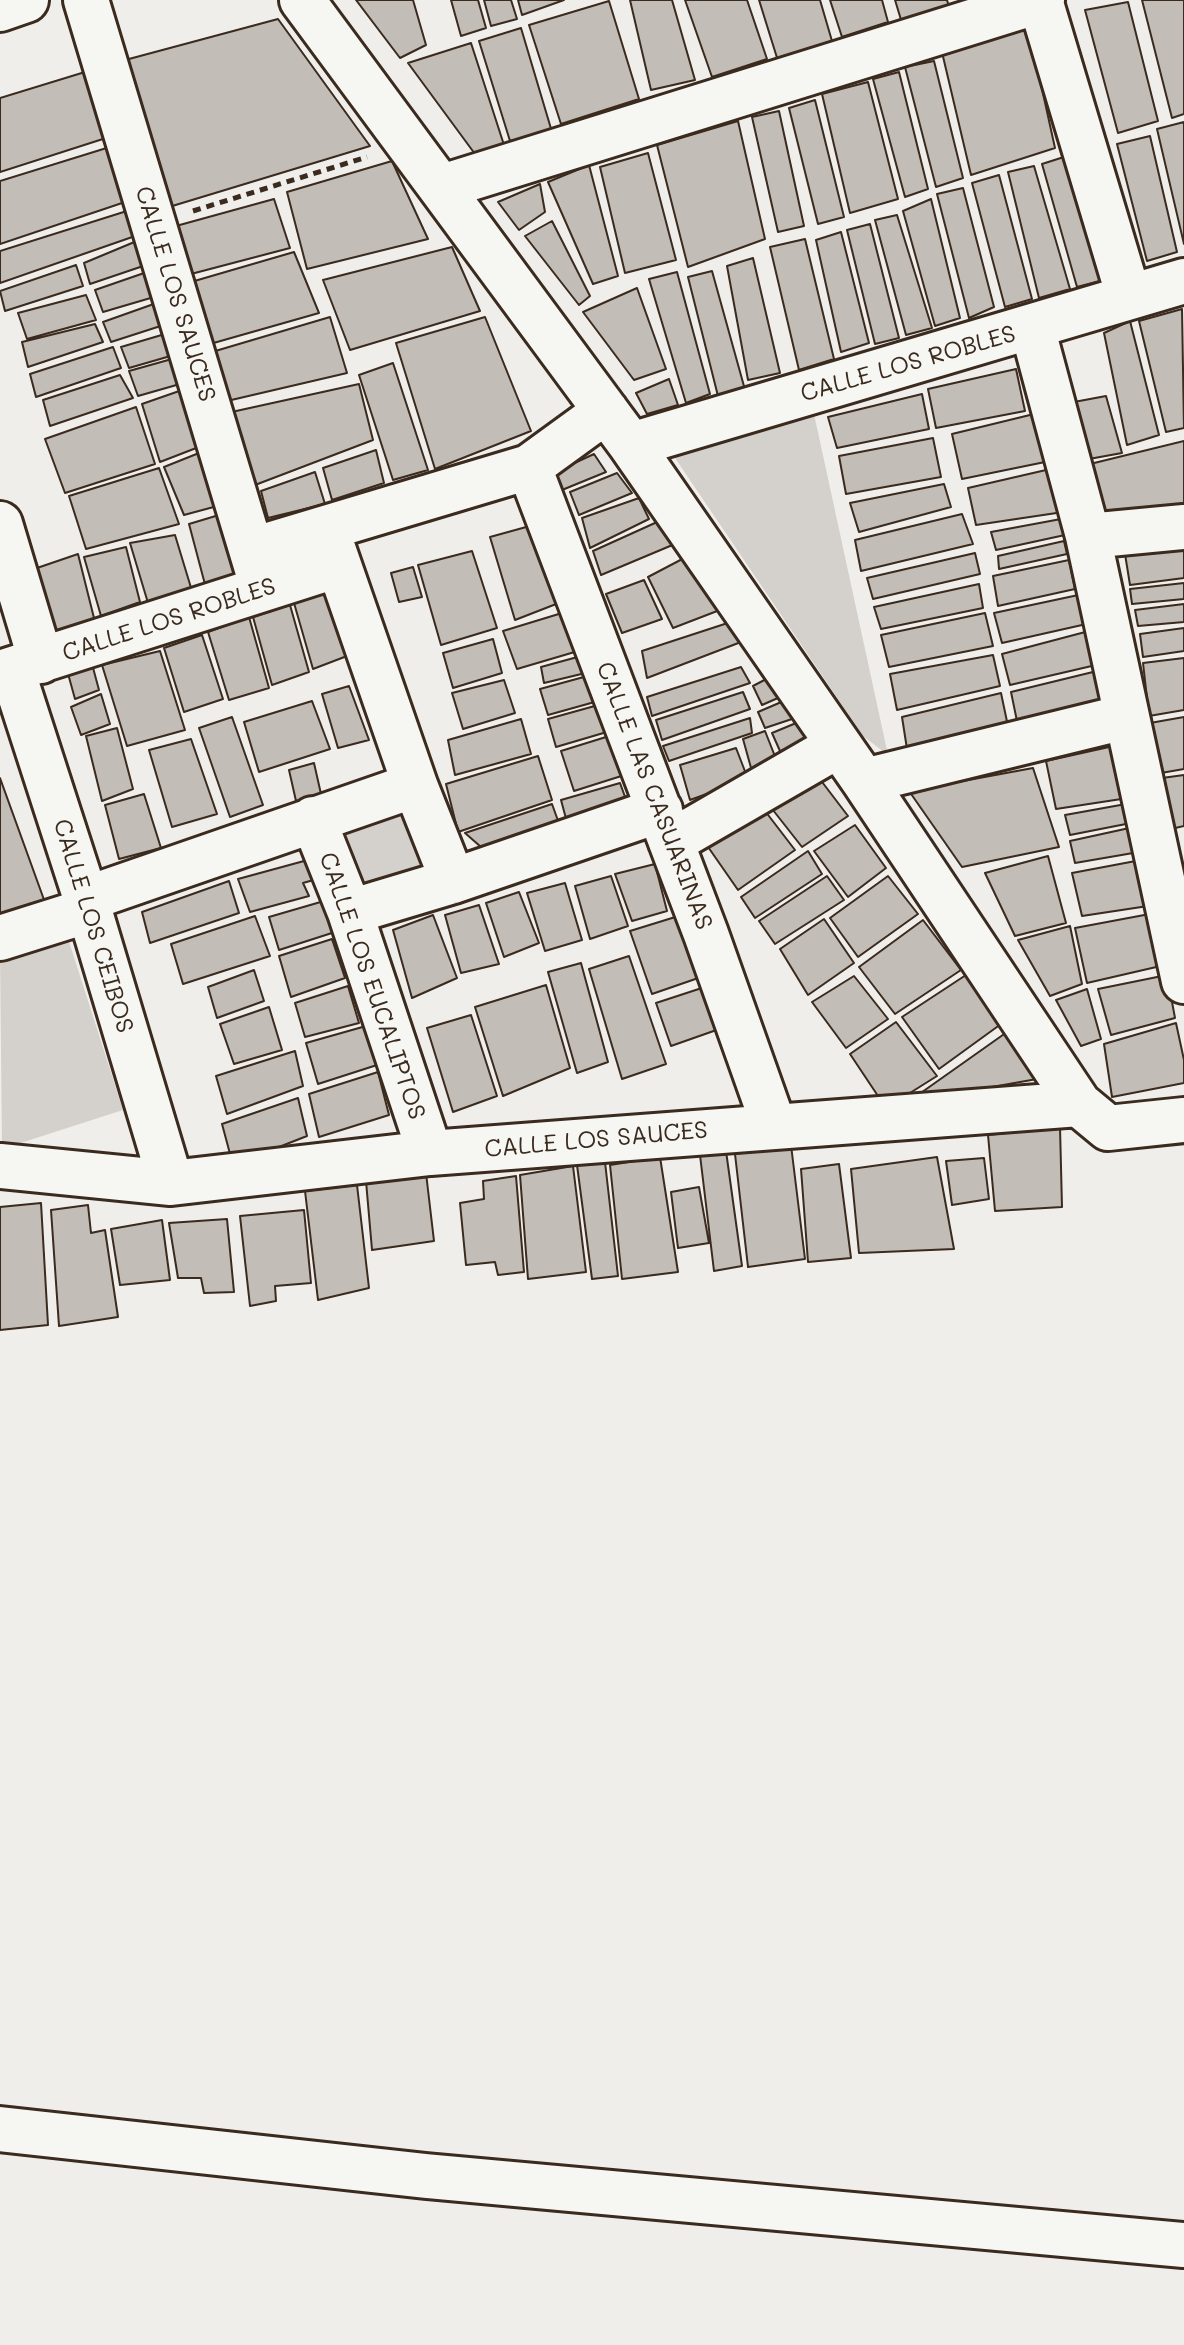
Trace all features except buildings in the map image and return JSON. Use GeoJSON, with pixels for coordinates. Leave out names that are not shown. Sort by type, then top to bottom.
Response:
{"type":"FeatureCollection","features":[{"type":"Feature","properties":{"kind":"street","name":"CALLE LOS SAUCES"},"geometry":{"type":"LineString","coordinates":[[86,0],[258,569]]}},
{"type":"Feature","properties":{"kind":"street"},"geometry":{"type":"LineString","coordinates":[[302,0],[618,428],[864,781],[1079,1104],[1108,1128],[1184,1120]]}},
{"type":"Feature","properties":{"kind":"street"},"geometry":{"type":"LineString","coordinates":[[442,187],[1041,0],[1129,297]]}},
{"type":"Feature","properties":{"kind":"street","name":"CALLE LOS ROBLES"},"geometry":{"type":"LineString","coordinates":[[18,668],[258,569],[332,546],[618,428],[1032,327],[1184,281]]}},
{"type":"Feature","properties":{"kind":"street"},"geometry":{"type":"LineString","coordinates":[[1032,327],[1088,536],[1125,717],[1169,850],[1184,981]]}},
{"type":"Feature","properties":{"kind":"street","name":"CALLE LAS CASUARINAS"},"geometry":{"type":"LineString","coordinates":[[529,467],[666,826],[774,1126]]}},
{"type":"Feature","properties":{"kind":"street","name":"CALLE LOS CEIBOS"},"geometry":{"type":"LineString","coordinates":[[0,524],[18,668],[171,1183]]}},
{"type":"Feature","properties":{"kind":"street"},"geometry":{"type":"LineString","coordinates":[[1088,536],[1184,527]]}},
{"type":"Feature","properties":{"kind":"street"},"geometry":{"type":"LineString","coordinates":[[332,546],[415,785],[453,881]]}},
{"type":"Feature","properties":{"kind":"street"},"geometry":{"type":"LineString","coordinates":[[864,781],[1125,717]]}},
{"type":"Feature","properties":{"kind":"street"},"geometry":{"type":"LineString","coordinates":[[350,912],[453,881],[666,826],[839,745]]}},
{"type":"Feature","properties":{"kind":"street"},"geometry":{"type":"LineString","coordinates":[[0,938],[313,819],[415,785]]}},
{"type":"Feature","properties":{"kind":"street","name":"CALLE LOS EUCALIPTOS"},"geometry":{"type":"LineString","coordinates":[[313,819],[350,912],[430,1153]]}},
{"type":"Feature","properties":{"kind":"street","name":"CALLE LOS SAUCES"},"geometry":{"type":"LineString","coordinates":[[0,1166],[171,1183],[430,1153],[1079,1104]]}},
{"type":"Feature","properties":{"kind":"street"},"geometry":{"type":"LineString","coordinates":[[0,2129],[426,2176],[1184,2245]]}},
{"type":"Feature","properties":{"kind":"path"},"geometry":{"type":"LineString","coordinates":[[153,223],[410,144]]}},
{"type":"Feature","properties":{"kind":"shaded area"},"geometry":{"type":"Polygon","coordinates":[[[814,414],[888,755],[863,736],[673,455],[814,414]]]}},
{"type":"Feature","properties":{"kind":"shaded area"},"geometry":{"type":"Polygon","coordinates":[[[386,804],[420,822],[428,855],[407,886],[374,893],[343,873],[334,842],[355,813],[386,804]]]}},
{"type":"Feature","properties":{"kind":"shaded area"},"geometry":{"type":"Polygon","coordinates":[[[65,929],[123,1110],[2,1149],[0,950],[65,929]]]}}]}
